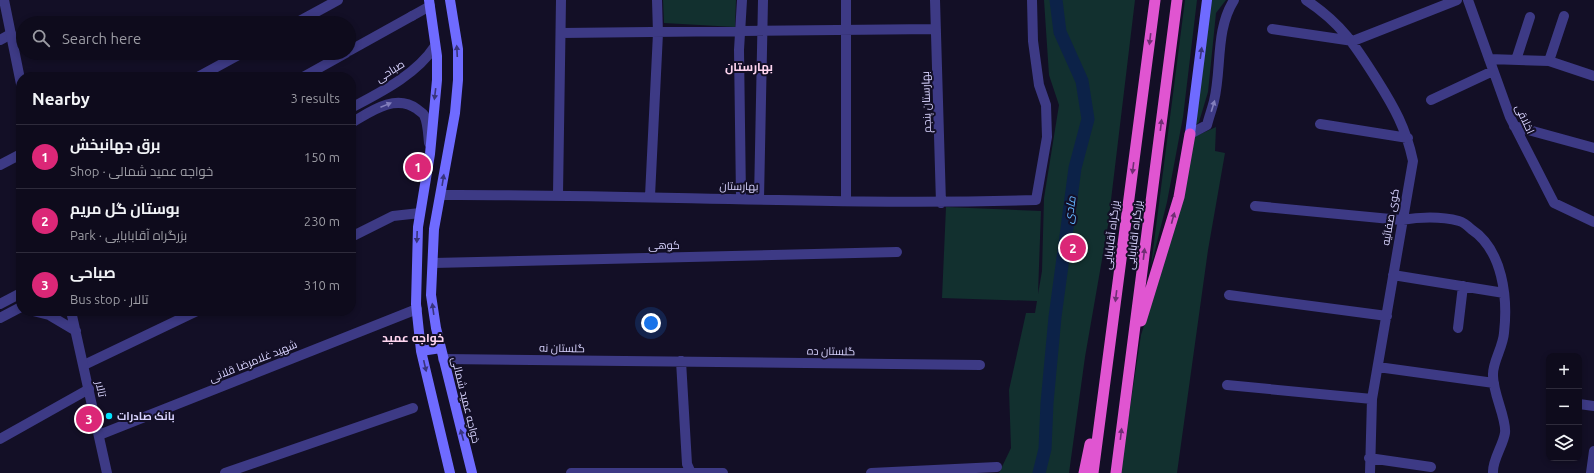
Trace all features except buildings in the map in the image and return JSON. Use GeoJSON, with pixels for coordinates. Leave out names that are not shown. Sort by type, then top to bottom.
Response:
{"type":"FeatureCollection","features":[{"type":"Feature","properties":{"kind":"highway","name":"بزرگراه آقابابایی"},"geometry":{"type":"LineString","coordinates":[[1093,473],[1155,0]]}},
{"type":"Feature","properties":{"kind":"highway","name":"بزرگراه اقابابایی"},"geometry":{"type":"LineString","coordinates":[[1116,473],[1177,0]]}},
{"type":"Feature","properties":{"kind":"highway"},"geometry":{"type":"LineString","coordinates":[[1132,348],[1179,197],[1190,134]]}},
{"type":"Feature","properties":{"kind":"highway"},"geometry":{"type":"LineString","coordinates":[[1084,473],[1104,383]]}},
{"type":"Feature","properties":{"kind":"main road","name":"خواجه عمید شمالی"},"geometry":{"type":"LineString","coordinates":[[450,0],[458,49],[458,80],[441,195],[434,229],[431,295],[443,359],[472,473]]}},
{"type":"Feature","properties":{"kind":"main road"},"geometry":{"type":"LineString","coordinates":[[1190,134],[1207,0]]}},
{"type":"Feature","properties":{"kind":"main road"},"geometry":{"type":"LineString","coordinates":[[429,3],[435,46],[437,80],[430,154],[420,213],[417,242],[417,309],[421,351],[450,473]]}},
{"type":"Feature","properties":{"kind":"main road"},"geometry":{"type":"LineString","coordinates":[[421,351],[441,348]]}},
{"type":"Feature","properties":{"kind":"street"},"geometry":{"type":"LineString","coordinates":[[4,0],[16,59]]}},
{"type":"Feature","properties":{"kind":"street"},"geometry":{"type":"LineString","coordinates":[[309,16],[338,0]]}},
{"type":"Feature","properties":{"kind":"street"},"geometry":{"type":"LineString","coordinates":[[558,194],[561,0]]}},
{"type":"Feature","properties":{"kind":"street"},"geometry":{"type":"LineString","coordinates":[[650,196],[658,33],[657,0]]}},
{"type":"Feature","properties":{"kind":"street"},"geometry":{"type":"LineString","coordinates":[[741,198],[740,32],[742,0]]}},
{"type":"Feature","properties":{"kind":"street"},"geometry":{"type":"LineString","coordinates":[[759,199],[763,0]]}},
{"type":"Feature","properties":{"kind":"street"},"geometry":{"type":"LineString","coordinates":[[846,0],[846,201]]}},
{"type":"Feature","properties":{"kind":"street","name":"بهارستان پنجم"},"geometry":{"type":"LineString","coordinates":[[935,0],[941,203]]}},
{"type":"Feature","properties":{"kind":"street","name":"بهارستان"},"geometry":{"type":"LineString","coordinates":[[441,195],[558,194],[941,203],[1036,200],[1047,137],[1046,105],[1039,85],[1033,41],[1032,0]]}},
{"type":"Feature","properties":{"kind":"street"},"geometry":{"type":"LineString","coordinates":[[1190,134],[1207,125],[1214,100],[1226,11],[1234,0]]}},
{"type":"Feature","properties":{"kind":"street","name":"کوی صفائیه"},"geometry":{"type":"LineString","coordinates":[[1306,0],[1337,24],[1353,41],[1398,114],[1408,138],[1413,161],[1372,400],[1370,473]]}},
{"type":"Feature","properties":{"kind":"street"},"geometry":{"type":"LineString","coordinates":[[1272,29],[1353,41],[1457,0]]}},
{"type":"Feature","properties":{"kind":"street","name":"اخلاقی"},"geometry":{"type":"LineString","coordinates":[[1468,0],[1514,126],[1554,203],[1594,222]]}},
{"type":"Feature","properties":{"kind":"street"},"geometry":{"type":"LineString","coordinates":[[356,47],[412,16],[429,3]]}},
{"type":"Feature","properties":{"kind":"street"},"geometry":{"type":"LineString","coordinates":[[1549,61],[1564,16]]}},
{"type":"Feature","properties":{"kind":"street"},"geometry":{"type":"LineString","coordinates":[[1516,60],[1530,17]]}},
{"type":"Feature","properties":{"kind":"street"},"geometry":{"type":"LineString","coordinates":[[561,33],[936,29]]}},
{"type":"Feature","properties":{"kind":"street"},"geometry":{"type":"LineString","coordinates":[[0,40],[11,34]]}},
{"type":"Feature","properties":{"kind":"street","name":"صباحی"},"geometry":{"type":"LineString","coordinates":[[356,105],[411,72],[426,60],[435,46]]}},
{"type":"Feature","properties":{"kind":"street"},"geometry":{"type":"LineString","coordinates":[[1489,59],[1549,61],[1594,76]]}},
{"type":"Feature","properties":{"kind":"street"},"geometry":{"type":"LineString","coordinates":[[16,60],[19,72]]}},
{"type":"Feature","properties":{"kind":"street"},"geometry":{"type":"LineString","coordinates":[[207,72],[229,60]]}},
{"type":"Feature","properties":{"kind":"street"},"geometry":{"type":"LineString","coordinates":[[311,72],[333,60]]}},
{"type":"Feature","properties":{"kind":"street"},"geometry":{"type":"LineString","coordinates":[[1431,100],[1493,71]]}},
{"type":"Feature","properties":{"kind":"street"},"geometry":{"type":"LineString","coordinates":[[356,120],[375,109],[393,102],[411,105],[423,114],[427,124],[430,154]]}},
{"type":"Feature","properties":{"kind":"street"},"geometry":{"type":"LineString","coordinates":[[1320,124],[1408,138]]}},
{"type":"Feature","properties":{"kind":"street"},"geometry":{"type":"LineString","coordinates":[[1514,126],[1594,148]]}},
{"type":"Feature","properties":{"kind":"street"},"geometry":{"type":"LineString","coordinates":[[0,165],[16,157]]}},
{"type":"Feature","properties":{"kind":"street"},"geometry":{"type":"LineString","coordinates":[[1255,206],[1402,220],[1424,217],[1460,221],[1475,231],[1490,245],[1503,283],[1506,306],[1504,335],[1492,373],[1495,394],[1505,431],[1493,473]]}},
{"type":"Feature","properties":{"kind":"street"},"geometry":{"type":"LineString","coordinates":[[356,234],[393,216],[420,213]]}},
{"type":"Feature","properties":{"kind":"street","name":"کوهی"},"geometry":{"type":"LineString","coordinates":[[433,263],[896,252]]}},
{"type":"Feature","properties":{"kind":"street"},"geometry":{"type":"LineString","coordinates":[[1393,275],[1504,293]]}},
{"type":"Feature","properties":{"kind":"street"},"geometry":{"type":"LineString","coordinates":[[1458,328],[1463,286]]}},
{"type":"Feature","properties":{"kind":"street"},"geometry":{"type":"LineString","coordinates":[[0,304],[16,295]]}},
{"type":"Feature","properties":{"kind":"street"},"geometry":{"type":"LineString","coordinates":[[1229,295],[1387,316]]}},
{"type":"Feature","properties":{"kind":"street"},"geometry":{"type":"LineString","coordinates":[[0,318],[16,309]]}},
{"type":"Feature","properties":{"kind":"street","name":"شهید غلامرضا قلانی"},"geometry":{"type":"LineString","coordinates":[[99,435],[417,309]]}},
{"type":"Feature","properties":{"kind":"street"},"geometry":{"type":"LineString","coordinates":[[51,316],[76,331]]}},
{"type":"Feature","properties":{"kind":"street","name":"تالار"},"geometry":{"type":"LineString","coordinates":[[72,316],[107,473]]}},
{"type":"Feature","properties":{"kind":"street"},"geometry":{"type":"LineString","coordinates":[[84,365],[187,316]]}},
{"type":"Feature","properties":{"kind":"street","name":"گلستان نه"},"geometry":{"type":"LineString","coordinates":[[443,359],[681,361]]}},
{"type":"Feature","properties":{"kind":"street"},"geometry":{"type":"LineString","coordinates":[[681,361],[687,464],[691,473]]}},
{"type":"Feature","properties":{"kind":"street","name":"گلستان ده"},"geometry":{"type":"LineString","coordinates":[[681,361],[980,365]]}},
{"type":"Feature","properties":{"kind":"street"},"geometry":{"type":"LineString","coordinates":[[1378,367],[1494,383]]}},
{"type":"Feature","properties":{"kind":"street"},"geometry":{"type":"LineString","coordinates":[[1227,384],[1372,400]]}},
{"type":"Feature","properties":{"kind":"street"},"geometry":{"type":"LineString","coordinates":[[0,439],[89,389]]}},
{"type":"Feature","properties":{"kind":"street"},"geometry":{"type":"LineString","coordinates":[[1582,404],[1594,406]]}},
{"type":"Feature","properties":{"kind":"street"},"geometry":{"type":"LineString","coordinates":[[225,473],[413,408]]}},
{"type":"Feature","properties":{"kind":"street"},"geometry":{"type":"LineString","coordinates":[[1590,473],[1594,450]]}},
{"type":"Feature","properties":{"kind":"street"},"geometry":{"type":"LineString","coordinates":[[1370,458],[1431,467]]}},
{"type":"Feature","properties":{"kind":"street"},"geometry":{"type":"LineString","coordinates":[[872,473],[997,467]]}},
{"type":"Feature","properties":{"kind":"street"},"geometry":{"type":"LineString","coordinates":[[572,473],[723,473]]}},
{"type":"Feature","properties":{"kind":"green space"},"geometry":{"type":"Polygon","coordinates":[[[663,0],[736,0],[735,27],[664,23],[663,0]]]}},
{"type":"Feature","properties":{"kind":"green space"},"geometry":{"type":"Polygon","coordinates":[[[1044,0],[1135,0],[1108,225],[1085,357],[1069,473],[999,473],[1011,448],[1009,390],[1026,313],[1035,313],[1037,301],[942,298],[946,207],[1041,211],[1038,294],[1042,271],[1044,198],[1059,105],[1049,75],[1044,0]]]}},
{"type":"Feature","properties":{"kind":"green space"},"geometry":{"type":"Polygon","coordinates":[[[1185,0],[1197,0],[1183,117],[1167,202],[1151,266],[1185,0]]]}},
{"type":"Feature","properties":{"kind":"green space"},"geometry":{"type":"Polygon","coordinates":[[[1210,0],[1226,0],[1216,13],[1208,92],[1199,122],[1194,127],[1210,0]]]}},
{"type":"Feature","properties":{"kind":"green space"},"geometry":{"type":"Polygon","coordinates":[[[1216,127],[1215,151],[1225,153],[1208,250],[1177,473],[1120,473],[1141,335],[1161,272],[1194,137],[1216,127]]]}},
{"type":"Feature","properties":{"kind":"waterway","name":"مادی"},"geometry":{"type":"LineString","coordinates":[[1039,473],[1045,449],[1047,403],[1055,317],[1075,168],[1088,119],[1082,81],[1060,32],[1056,0]]}},
{"type":"Feature","properties":{"kind":"place","name":"برق جهانبخش"},"geometry":{"type":"Point","coordinates":[418,167]}},
{"type":"Feature","properties":{"kind":"place","name":"بوستان گل مریم"},"geometry":{"type":"Point","coordinates":[1073,248]}},
{"type":"Feature","properties":{"kind":"place","name":"بانک صادرات"},"geometry":{"type":"Point","coordinates":[109,416]}},
{"type":"Feature","properties":{"kind":"place","name":"صباحی"},"geometry":{"type":"Point","coordinates":[89,419]}},
{"type":"Feature","properties":{"kind":"district","name":"بهارستان"},"geometry":{"type":"Point","coordinates":[749,67]}},
{"type":"Feature","properties":{"kind":"district","name":"خواجه عمید"},"geometry":{"type":"Point","coordinates":[413,338]}}]}
